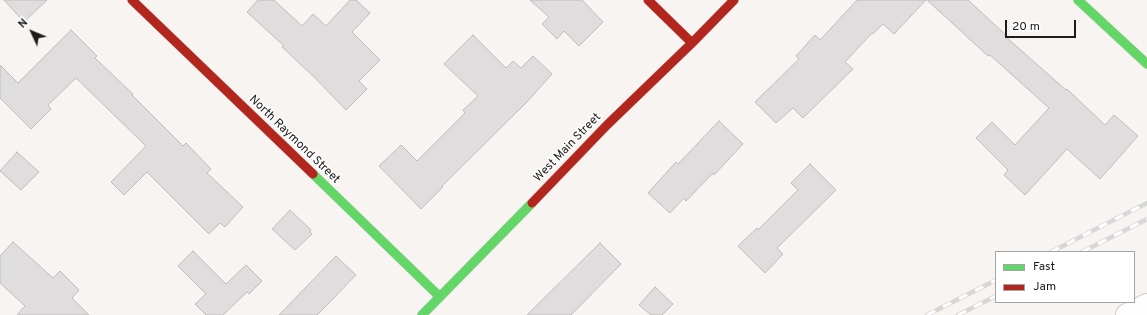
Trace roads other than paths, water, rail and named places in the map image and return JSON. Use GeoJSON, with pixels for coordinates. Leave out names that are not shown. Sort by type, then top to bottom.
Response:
{"type":"FeatureCollection","features":[{"type":"Feature","properties":{"kind":"street","name":"North Raymond Street"},"geometry":{"type":"LineString","coordinates":[[132,0],[440,297]]}},
{"type":"Feature","properties":{"kind":"street"},"geometry":{"type":"LineString","coordinates":[[648,0],[692,43]]}},
{"type":"Feature","properties":{"kind":"street","name":"West Main Street"},"geometry":{"type":"LineString","coordinates":[[422,315],[608,125],[734,0]]}},
{"type":"Feature","properties":{"kind":"street"},"geometry":{"type":"LineString","coordinates":[[1078,0],[1147,64]]}},
{"type":"Feature","properties":{"kind":"street"},"geometry":{"type":"LineString","coordinates":[[1127,315],[1147,305]]}},
{"type":"Feature","properties":{"kind":"railway"},"geometry":{"type":"LineString","coordinates":[[1053,251],[1147,203]]}},
{"type":"Feature","properties":{"kind":"railway"},"geometry":{"type":"LineString","coordinates":[[1084,251],[1147,219]]}},
{"type":"Feature","properties":{"kind":"railway"},"geometry":{"type":"LineString","coordinates":[[927,315],[995,281]]}},
{"type":"Feature","properties":{"kind":"railway"},"geometry":{"type":"LineString","coordinates":[[958,315],[995,296]]}}]}
